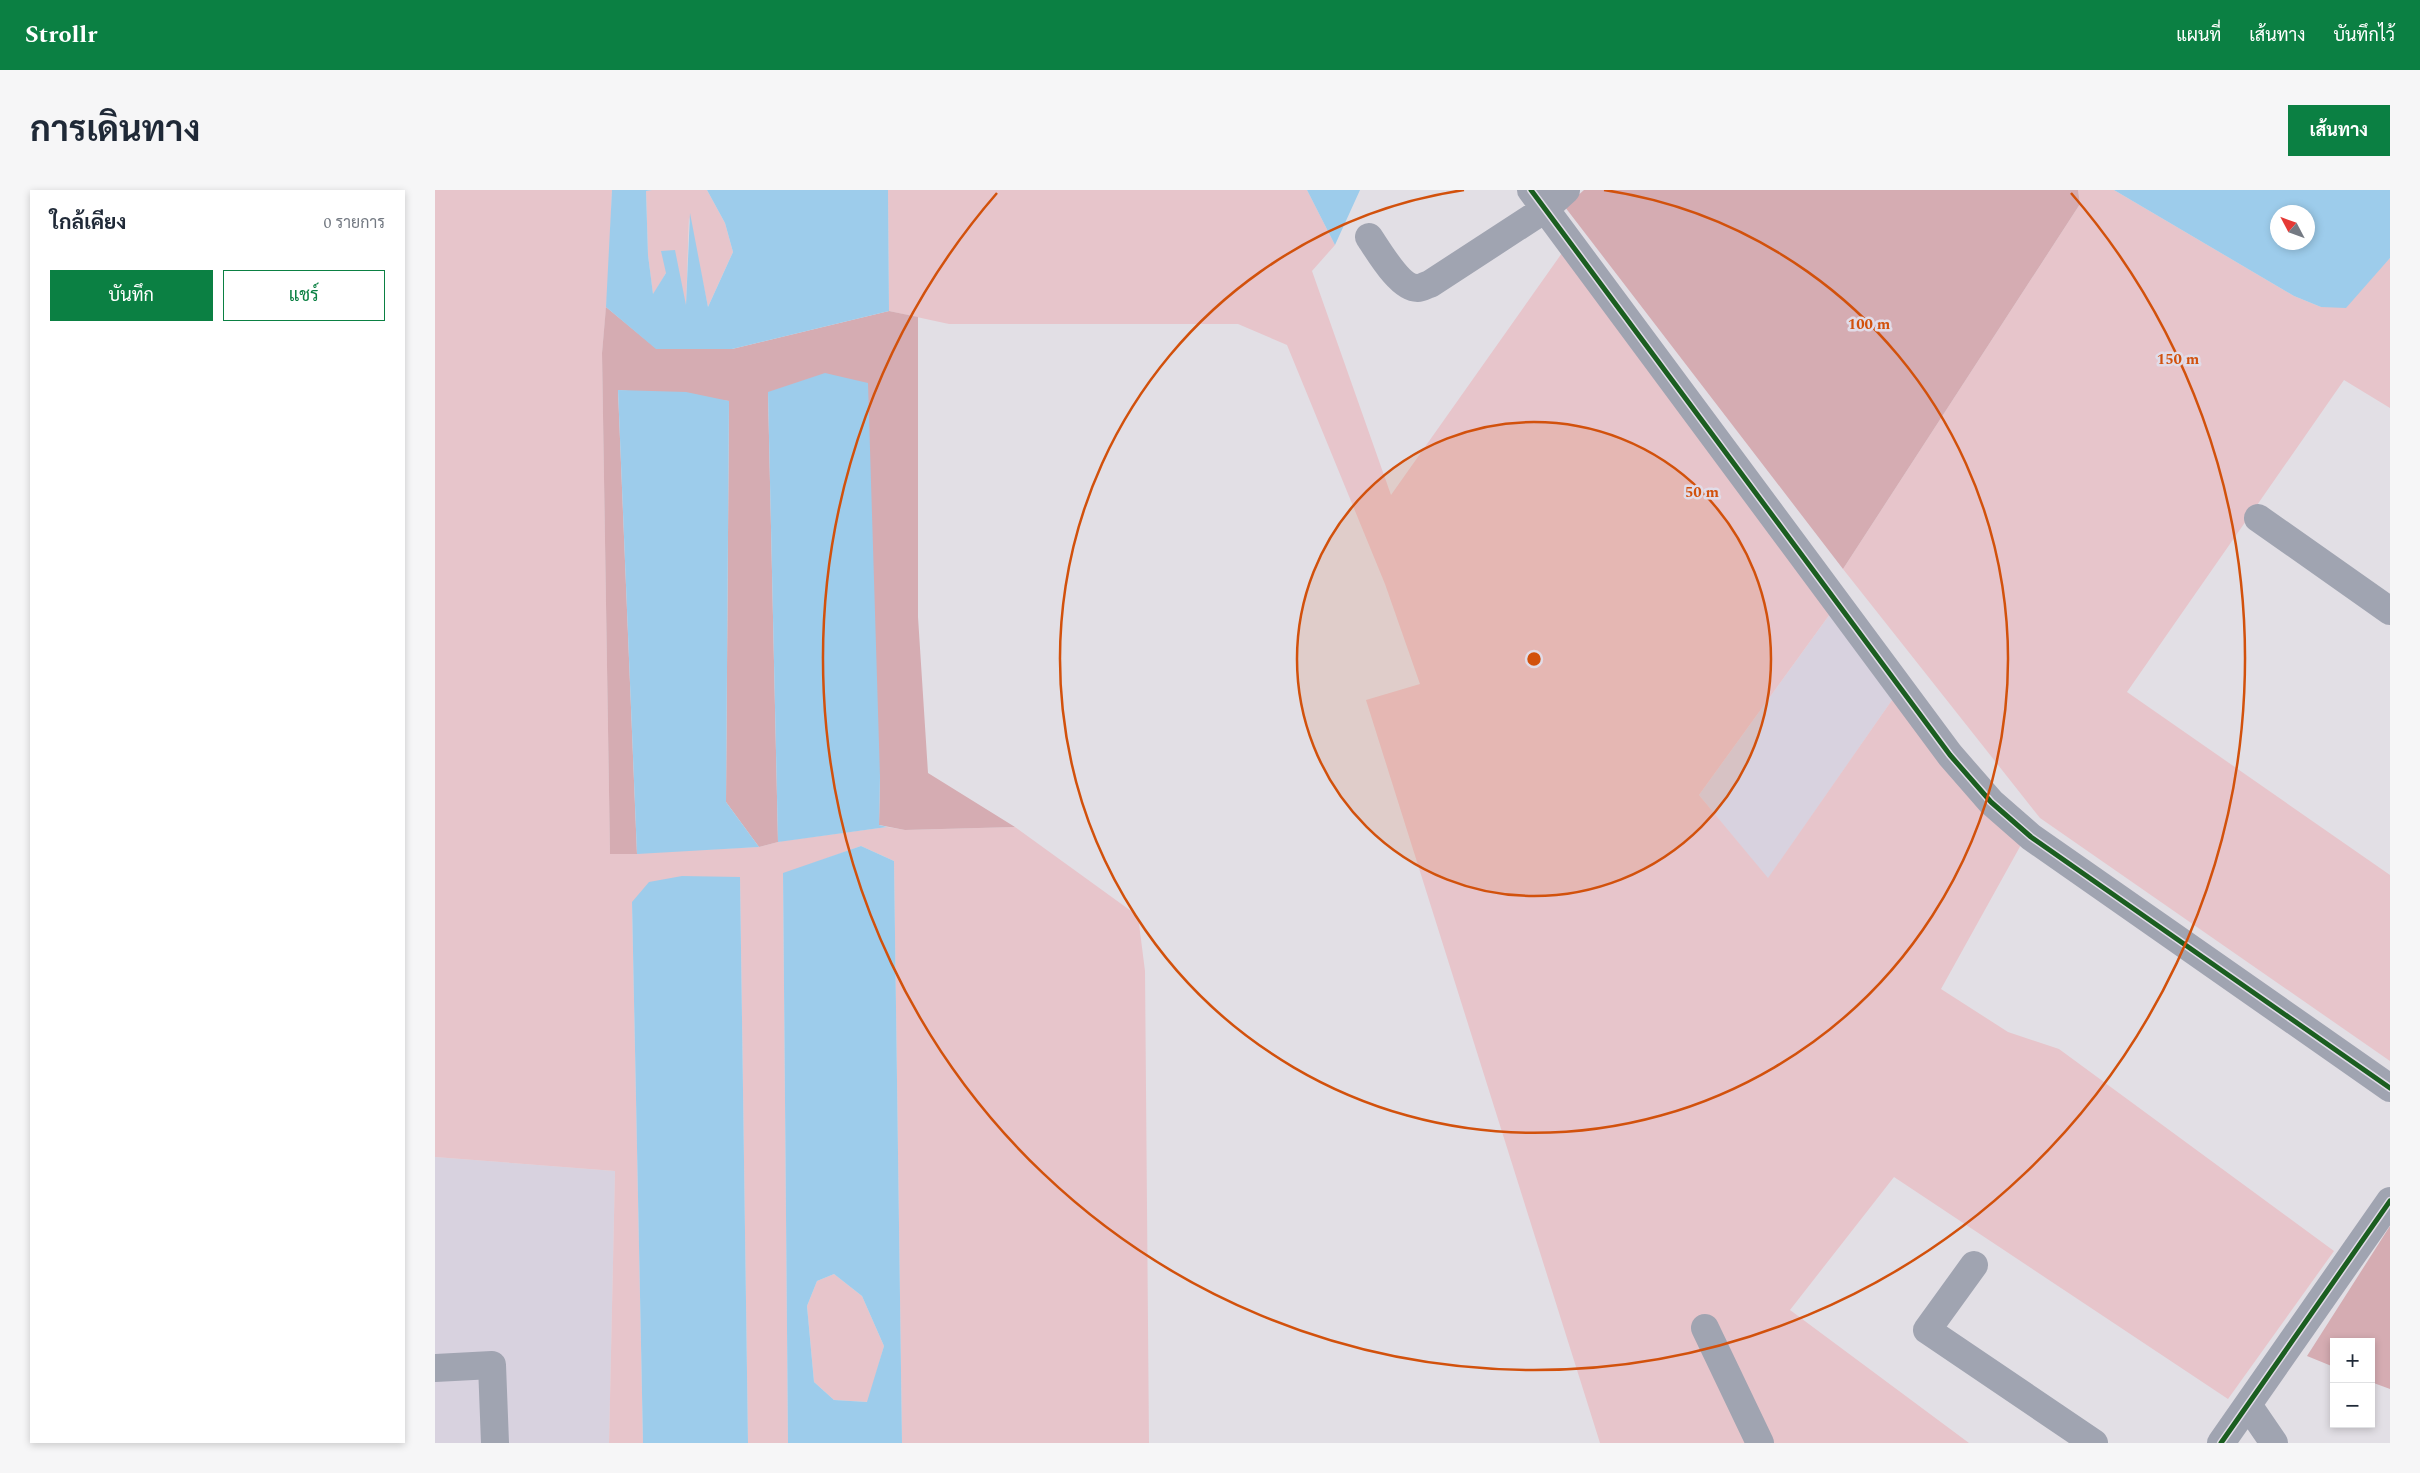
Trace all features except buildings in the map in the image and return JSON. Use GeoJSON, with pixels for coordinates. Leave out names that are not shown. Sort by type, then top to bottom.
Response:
{"type":"FeatureCollection","features":[{"type":"Feature","properties":{"kind":"street"},"geometry":{"type":"LineString","coordinates":[[1369,237],[1395,273],[1406,284],[1417,288],[1430,284],[1538,200],[1566,190]]}},
{"type":"Feature","properties":{"kind":"street"},"geometry":{"type":"LineString","coordinates":[[1538,200],[1950,755],[1991,802],[2031,837],[2390,1088]]}},
{"type":"Feature","properties":{"kind":"street"},"geometry":{"type":"LineString","coordinates":[[2258,518],[2390,611]]}},
{"type":"Feature","properties":{"kind":"street"},"geometry":{"type":"LineString","coordinates":[[2221,1443],[2390,1201]]}},
{"type":"Feature","properties":{"kind":"street"},"geometry":{"type":"LineString","coordinates":[[1974,1265],[1927,1330],[2094,1443]]}},
{"type":"Feature","properties":{"kind":"street"},"geometry":{"type":"LineString","coordinates":[[1705,1328],[1760,1443]]}},
{"type":"Feature","properties":{"kind":"street"},"geometry":{"type":"LineString","coordinates":[[435,1368],[492,1365],[495,1443]]}},
{"type":"Feature","properties":{"kind":"street"},"geometry":{"type":"LineString","coordinates":[[2248,1405],[2274,1443]]}},
{"type":"Feature","properties":{"kind":"shaded area"},"geometry":{"type":"Polygon","coordinates":[[[435,190],[612,190],[609,276],[602,353],[610,854],[759,847],[782,841],[887,827],[906,830],[1015,827],[1138,916],[1145,971],[1149,1443],[902,1443],[894,861],[861,846],[783,874],[788,1443],[748,1443],[740,877],[632,902],[643,1443],[609,1443],[615,1171],[435,1157],[435,190]]]}},
{"type":"Feature","properties":{"kind":"shaded area"},"geometry":{"type":"Polygon","coordinates":[[[707,190],[725,223],[733,252],[708,307],[689,217],[686,308],[666,273],[653,295],[648,255],[646,191],[707,190]]]}},
{"type":"Feature","properties":{"kind":"shaded area"},"geometry":{"type":"Polygon","coordinates":[[[888,190],[1307,190],[1335,245],[1312,271],[1391,495],[1562,253],[1830,614],[1699,795],[1768,878],[1892,700],[2022,843],[1941,989],[2008,1032],[2059,1049],[2334,1251],[2228,1399],[1894,1177],[1790,1310],[1969,1443],[1600,1443],[1366,700],[1420,684],[1385,584],[1287,345],[1238,324],[949,324],[889,311],[888,190]]]}},
{"type":"Feature","properties":{"kind":"shaded area"},"geometry":{"type":"Polygon","coordinates":[[[1584,190],[2078,190],[2080,204],[1843,569],[1565,207],[1584,190]]]}},
{"type":"Feature","properties":{"kind":"shaded area"},"geometry":{"type":"Polygon","coordinates":[[[2078,190],[2114,190],[2294,296],[2321,307],[2373,276],[2390,258],[2390,408],[2344,380],[2127,692],[2390,875],[2390,1061],[2040,818],[1843,569],[2080,204],[2078,190]]]}},
{"type":"Feature","properties":{"kind":"shaded area"},"geometry":{"type":"Polygon","coordinates":[[[606,307],[657,349],[732,349],[889,311],[918,317],[918,617],[928,773],[1015,827],[905,830],[879,825],[880,777],[768,392],[778,842],[759,847],[726,802],[729,401],[618,390],[637,854],[610,854],[602,353],[606,307]]]}},
{"type":"Feature","properties":{"kind":"shaded area"},"geometry":{"type":"Polygon","coordinates":[[[1830,614],[1892,700],[1768,879],[1699,795],[1830,614]]]}},
{"type":"Feature","properties":{"kind":"shaded area"},"geometry":{"type":"Polygon","coordinates":[[[435,1157],[615,1171],[609,1443],[435,1443],[435,1157]]]}},
{"type":"Feature","properties":{"kind":"shaded area"},"geometry":{"type":"Polygon","coordinates":[[[2390,1226],[2390,1389],[2375,1383],[2375,1338],[2330,1338],[2330,1365],[2307,1356],[2390,1226]]]}},
{"type":"Feature","properties":{"kind":"shaded area"},"geometry":{"type":"Polygon","coordinates":[[[834,1274],[862,1296],[884,1346],[868,1402],[834,1400],[814,1382],[807,1306],[817,1281],[834,1274]]]}},
{"type":"Feature","properties":{"kind":"water"},"geometry":{"type":"Polygon","coordinates":[[[612,190],[652,190],[646,191],[648,255],[653,294],[666,273],[661,251],[675,250],[686,305],[690,213],[708,307],[733,252],[725,223],[707,190],[888,190],[889,311],[732,349],[656,349],[606,307],[612,190]]]}},
{"type":"Feature","properties":{"kind":"water"},"geometry":{"type":"Polygon","coordinates":[[[1307,190],[1360,190],[1335,245],[1307,190]]]}},
{"type":"Feature","properties":{"kind":"water"},"geometry":{"type":"Polygon","coordinates":[[[2114,190],[2390,190],[2390,258],[2346,308],[2321,307],[2294,296],[2114,190]]]}},
{"type":"Feature","properties":{"kind":"water"},"geometry":{"type":"Polygon","coordinates":[[[825,373],[868,383],[880,777],[879,825],[887,827],[778,842],[768,392],[825,373]]]}},
{"type":"Feature","properties":{"kind":"water"},"geometry":{"type":"Polygon","coordinates":[[[618,390],[686,392],[729,401],[726,802],[759,847],[637,854],[618,390]]]}},
{"type":"Feature","properties":{"kind":"water"},"geometry":{"type":"Polygon","coordinates":[[[861,846],[894,861],[902,1443],[788,1443],[783,873],[861,846]],[[834,1274],[817,1281],[807,1306],[814,1382],[834,1400],[867,1402],[884,1346],[862,1296],[834,1274]]]}},
{"type":"Feature","properties":{"kind":"water"},"geometry":{"type":"Polygon","coordinates":[[[682,876],[740,877],[748,1443],[643,1443],[632,902],[649,882],[682,876]]]}},
{"type":"Feature","properties":{"kind":"cycle path"},"geometry":{"type":"LineString","coordinates":[[1531,190],[1950,755],[1991,802],[2031,837],[2390,1088]]}},
{"type":"Feature","properties":{"kind":"cycle path"},"geometry":{"type":"LineString","coordinates":[[2221,1443],[2390,1201]]}}]}
